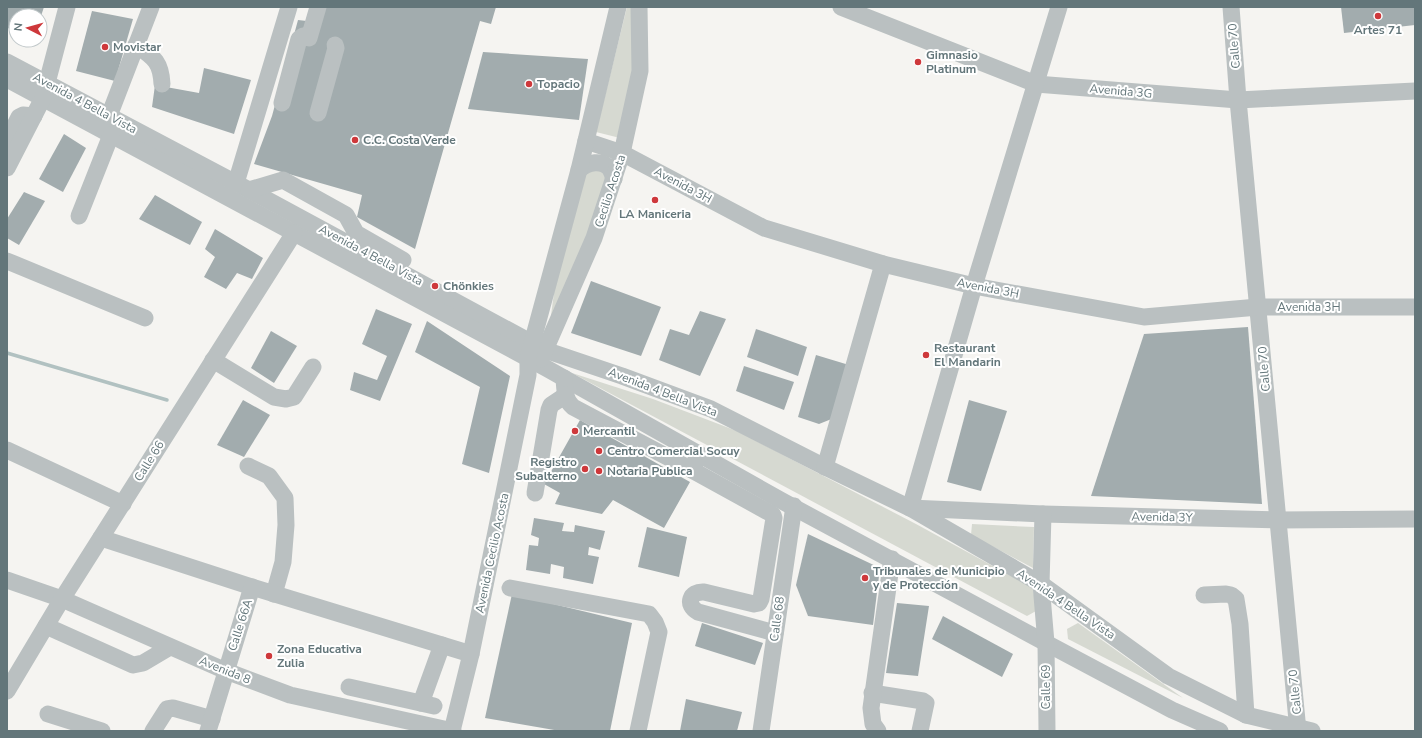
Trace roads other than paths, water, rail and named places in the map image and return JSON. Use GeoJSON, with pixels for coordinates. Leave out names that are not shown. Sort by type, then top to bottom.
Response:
{"type":"FeatureCollection","features":[{"type":"Feature","properties":{"kind":"street"},"geometry":{"type":"LineString","coordinates":[[7,168],[45,91],[67,7]]}},
{"type":"Feature","properties":{"kind":"street"},"geometry":{"type":"LineString","coordinates":[[109,116],[151,7]]}},
{"type":"Feature","properties":{"kind":"street"},"geometry":{"type":"LineString","coordinates":[[289,7],[243,186],[283,180],[346,215],[356,233],[414,266],[418,281]]}},
{"type":"Feature","properties":{"kind":"street"},"geometry":{"type":"LineString","coordinates":[[282,103],[299,39],[303,36],[309,38],[318,7]]}},
{"type":"Feature","properties":{"kind":"street"},"geometry":{"type":"LineString","coordinates":[[535,358],[618,7]]}},
{"type":"Feature","properties":{"kind":"street","name":"Cecilio Acosta"},"geometry":{"type":"LineString","coordinates":[[535,358],[594,238],[622,153],[640,71],[639,7]]}},
{"type":"Feature","properties":{"kind":"street","name":"Avenida 3G"},"geometry":{"type":"LineString","coordinates":[[841,7],[1036,84],[1238,100],[1415,91]]}},
{"type":"Feature","properties":{"kind":"street"},"geometry":{"type":"LineString","coordinates":[[910,508],[974,286],[1059,7]]}},
{"type":"Feature","properties":{"kind":"street","name":"Calle 70"},"geometry":{"type":"LineString","coordinates":[[1230,7],[1278,520],[1303,730]]}},
{"type":"Feature","properties":{"kind":"street"},"geometry":{"type":"LineString","coordinates":[[136,45],[154,59],[161,72],[162,84]]}},
{"type":"Feature","properties":{"kind":"street"},"geometry":{"type":"LineString","coordinates":[[318,113],[336,48],[335,46]]}},
{"type":"Feature","properties":{"kind":"street","name":"Avenida 4 Bella Vista"},"geometry":{"type":"LineString","coordinates":[[7,62],[45,91],[111,135],[535,358],[712,409],[825,468],[910,508],[1040,584],[1168,676],[1246,714],[1303,730]]}},
{"type":"Feature","properties":{"kind":"street","name":"Avenida 4 Bella Vista"},"geometry":{"type":"LineString","coordinates":[[8,82],[45,91],[109,116],[243,186],[418,281],[564,378],[699,454],[892,560],[1172,710],[1220,731]]}},
{"type":"Feature","properties":{"kind":"street"},"geometry":{"type":"LineString","coordinates":[[7,141],[19,117],[23,115],[34,116]]}},
{"type":"Feature","properties":{"kind":"street"},"geometry":{"type":"LineString","coordinates":[[80,216],[111,135]]}},
{"type":"Feature","properties":{"kind":"street","name":"Avenida 3H"},"geometry":{"type":"LineString","coordinates":[[586,141],[622,153],[764,228],[883,264],[974,286],[1144,317],[1258,307],[1415,307]]}},
{"type":"Feature","properties":{"kind":"street"},"geometry":{"type":"LineString","coordinates":[[579,170],[582,166],[592,162],[603,164],[610,169],[614,179]]}},
{"type":"Feature","properties":{"kind":"street","name":"Calle 66"},"geometry":{"type":"LineString","coordinates":[[7,691],[62,599],[294,232]]}},
{"type":"Feature","properties":{"kind":"street"},"geometry":{"type":"LineString","coordinates":[[7,262],[145,318]]}},
{"type":"Feature","properties":{"kind":"street"},"geometry":{"type":"LineString","coordinates":[[825,468],[883,264]]}},
{"type":"Feature","properties":{"kind":"street","name":"Avenida Cecilio Acosta"},"geometry":{"type":"LineString","coordinates":[[452,731],[471,654],[535,358]]}},
{"type":"Feature","properties":{"kind":"street"},"geometry":{"type":"LineString","coordinates":[[213,360],[274,397],[286,399],[294,397],[314,367]]}},
{"type":"Feature","properties":{"kind":"street"},"geometry":{"type":"LineString","coordinates":[[564,378],[568,403],[573,407],[773,515],[774,518],[761,599],[759,603],[754,604],[698,591],[694,593],[690,601],[692,607],[698,612],[776,633]]}},
{"type":"Feature","properties":{"kind":"street"},"geometry":{"type":"LineString","coordinates":[[535,493],[549,410],[551,405],[566,395]]}},
{"type":"Feature","properties":{"kind":"street"},"geometry":{"type":"LineString","coordinates":[[7,450],[122,504]]}},
{"type":"Feature","properties":{"kind":"street"},"geometry":{"type":"LineString","coordinates":[[692,470],[699,454]]}},
{"type":"Feature","properties":{"kind":"street"},"geometry":{"type":"LineString","coordinates":[[248,466],[269,476],[285,498],[286,525],[283,562],[274,594]]}},
{"type":"Feature","properties":{"kind":"street","name":"Calle 68"},"geometry":{"type":"LineString","coordinates":[[761,731],[794,506]]}},
{"type":"Feature","properties":{"kind":"street","name":"Avenida 3Y"},"geometry":{"type":"LineString","coordinates":[[910,508],[1043,514],[1278,520],[1415,519]]}},
{"type":"Feature","properties":{"kind":"street","name":"Calle 69"},"geometry":{"type":"LineString","coordinates":[[1043,514],[1040,584],[1046,643],[1047,731]]}},
{"type":"Feature","properties":{"kind":"street"},"geometry":{"type":"LineString","coordinates":[[101,538],[274,594],[471,654]]}},
{"type":"Feature","properties":{"kind":"street"},"geometry":{"type":"LineString","coordinates":[[878,731],[873,724],[870,708],[892,560]]}},
{"type":"Feature","properties":{"kind":"street","name":"Avenida 8"},"geometry":{"type":"LineString","coordinates":[[7,580],[62,599],[226,671],[290,695],[383,714],[452,731]]}},
{"type":"Feature","properties":{"kind":"street","name":"Calle 66A"},"geometry":{"type":"LineString","coordinates":[[210,725],[252,587]]}},
{"type":"Feature","properties":{"kind":"street"},"geometry":{"type":"LineString","coordinates":[[510,588],[650,614],[656,622],[659,632],[638,731]]}},
{"type":"Feature","properties":{"kind":"street"},"geometry":{"type":"LineString","coordinates":[[1204,596],[1226,594],[1232,595],[1236,599],[1240,624],[1246,714]]}},
{"type":"Feature","properties":{"kind":"street"},"geometry":{"type":"LineString","coordinates":[[46,626],[133,665],[143,663],[170,646]]}},
{"type":"Feature","properties":{"kind":"street"},"geometry":{"type":"LineString","coordinates":[[349,687],[428,704],[442,645]]}},
{"type":"Feature","properties":{"kind":"street"},"geometry":{"type":"LineString","coordinates":[[872,693],[923,701],[926,703],[920,731]]}},
{"type":"Feature","properties":{"kind":"street"},"geometry":{"type":"LineString","coordinates":[[383,714],[387,696]]}},
{"type":"Feature","properties":{"kind":"street"},"geometry":{"type":"LineString","coordinates":[[153,731],[167,709],[173,708],[210,725]]}},
{"type":"Feature","properties":{"kind":"street"},"geometry":{"type":"LineString","coordinates":[[48,714],[102,731]]}},
{"type":"Feature","properties":{"kind":"waterway"},"geometry":{"type":"LineString","coordinates":[[7,353],[167,400]]}},
{"type":"Feature","properties":{"kind":"place","name":"Artes 71"},"geometry":{"type":"Point","coordinates":[1378,16]}},
{"type":"Feature","properties":{"kind":"place","name":"Movistar"},"geometry":{"type":"Point","coordinates":[105,47]}},
{"type":"Feature","properties":{"kind":"place","name":"Gimnasio Platinum"},"geometry":{"type":"Point","coordinates":[918,62]}},
{"type":"Feature","properties":{"kind":"place","name":"Topacio"},"geometry":{"type":"Point","coordinates":[529,84]}},
{"type":"Feature","properties":{"kind":"place","name":"C.C. Costa Verde"},"geometry":{"type":"Point","coordinates":[355,140]}},
{"type":"Feature","properties":{"kind":"place","name":"LA Maniceria"},"geometry":{"type":"Point","coordinates":[655,200]}},
{"type":"Feature","properties":{"kind":"place","name":"Chönkies"},"geometry":{"type":"Point","coordinates":[435,286]}},
{"type":"Feature","properties":{"kind":"place","name":"Restaurant El Mandarin"},"geometry":{"type":"Point","coordinates":[926,355]}},
{"type":"Feature","properties":{"kind":"place","name":"Mercantil"},"geometry":{"type":"Point","coordinates":[575,431]}},
{"type":"Feature","properties":{"kind":"place","name":"Centro Comercial Socuy"},"geometry":{"type":"Point","coordinates":[599,451]}},
{"type":"Feature","properties":{"kind":"place","name":"Registro Subalterno"},"geometry":{"type":"Point","coordinates":[585,469]}},
{"type":"Feature","properties":{"kind":"place","name":"Notaria Publica"},"geometry":{"type":"Point","coordinates":[599,471]}},
{"type":"Feature","properties":{"kind":"place","name":"Tribunales de Municipio y de Protección"},"geometry":{"type":"Point","coordinates":[865,578]}},
{"type":"Feature","properties":{"kind":"place","name":"Zona Educativa Zulia"},"geometry":{"type":"Point","coordinates":[269,656]}}]}
